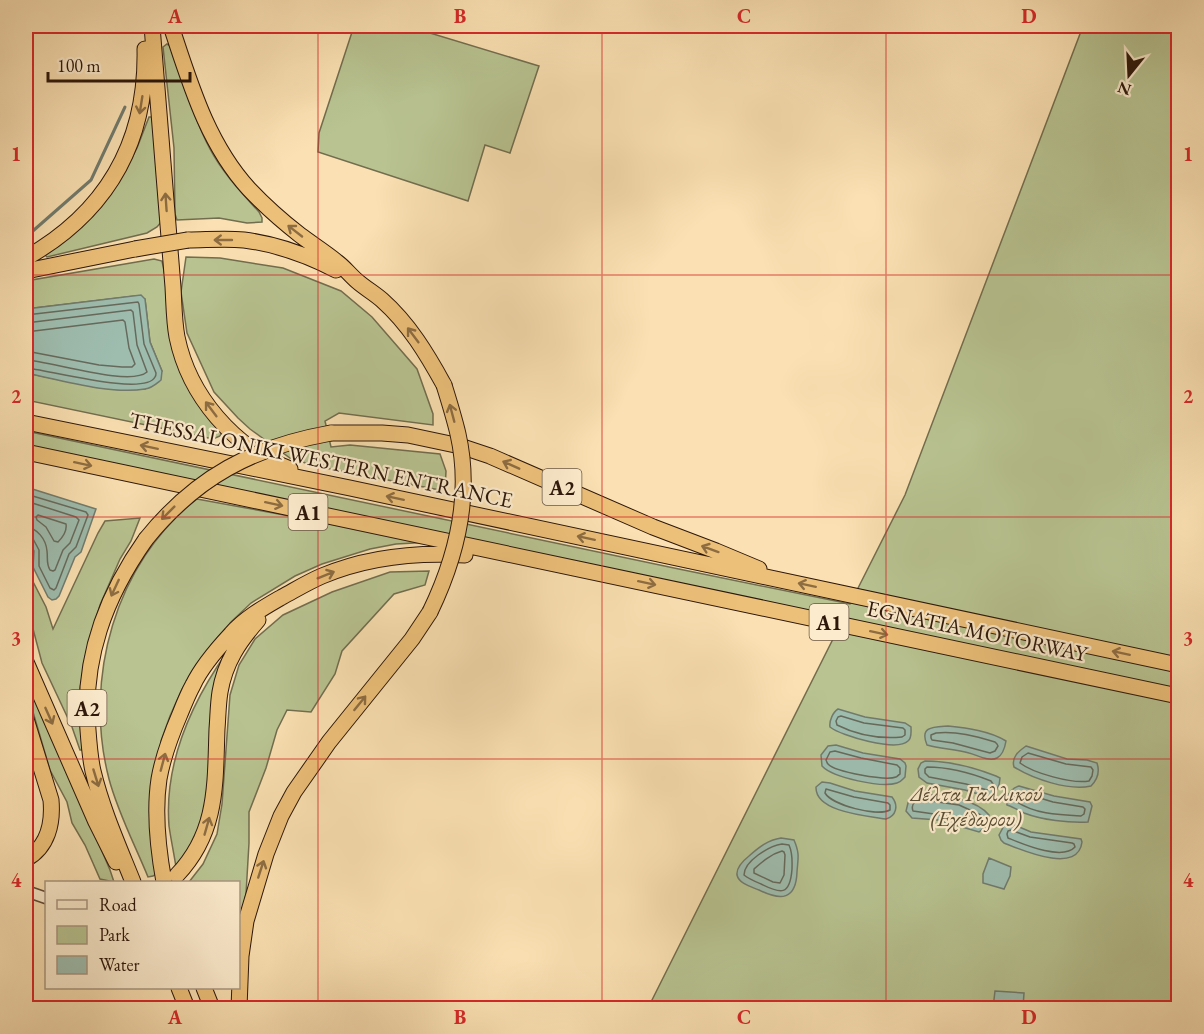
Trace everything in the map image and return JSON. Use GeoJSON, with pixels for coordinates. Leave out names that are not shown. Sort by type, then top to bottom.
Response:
{"type":"FeatureCollection","features":[{"type":"Feature","properties":{"kind":"highway"},"geometry":{"type":"LineString","coordinates":[[26,258],[59,237],[82,217],[102,196],[123,160],[142,104],[146,62],[144,26]]}},
{"type":"Feature","properties":{"kind":"highway"},"geometry":{"type":"LineString","coordinates":[[152,26],[174,320],[178,340],[192,379],[201,396],[227,428],[255,452],[277,465],[350,488]]}},
{"type":"Feature","properties":{"kind":"highway"},"geometry":{"type":"LineString","coordinates":[[171,26],[203,116],[218,146],[247,188],[270,211],[340,263],[357,281],[381,300],[412,333],[428,356],[444,385],[458,436],[463,477],[462,508],[452,561],[430,612],[412,639],[329,742],[294,792],[281,816],[266,854],[246,921],[240,982]]}},
{"type":"Feature","properties":{"kind":"highway"},"geometry":{"type":"LineString","coordinates":[[26,271],[188,240],[242,240],[274,246],[315,259],[357,281]]}},
{"type":"Feature","properties":{"kind":"highway","name":"THESSALONIKI WESTERN ENTRANCE"},"geometry":{"type":"LineString","coordinates":[[26,422],[783,580]]}},
{"type":"Feature","properties":{"kind":"highway","name":"Α2"},"geometry":{"type":"LineString","coordinates":[[133,881],[93,771],[86,702],[93,653],[108,604],[120,579],[146,538],[176,506],[199,486],[255,454],[304,438],[331,434],[408,435],[460,446],[490,456],[653,527],[740,560],[783,580]]}},
{"type":"Feature","properties":{"kind":"highway","name":"Α1"},"geometry":{"type":"LineString","coordinates":[[26,452],[590,571]]}},
{"type":"Feature","properties":{"kind":"highway"},"geometry":{"type":"LineString","coordinates":[[274,602],[244,636],[226,668],[220,693],[211,812],[205,835],[198,848],[188,864],[171,879],[161,865],[157,806],[162,764],[192,685],[231,633],[253,613],[322,576],[376,559],[418,554],[465,555],[539,567],[590,571]]}},
{"type":"Feature","properties":{"kind":"highway","name":"EGNATIA MOTORWAY"},"geometry":{"type":"LineString","coordinates":[[590,571],[1179,696]]}},
{"type":"Feature","properties":{"kind":"highway","name":"EGNATIA MOTORWAY"},"geometry":{"type":"LineString","coordinates":[[783,580],[1179,665]]}},
{"type":"Feature","properties":{"kind":"highway"},"geometry":{"type":"LineString","coordinates":[[26,662],[96,822],[126,881]]}},
{"type":"Feature","properties":{"kind":"highway"},"geometry":{"type":"LineString","coordinates":[[26,719],[51,800],[52,813],[43,844],[26,859]]}},
{"type":"Feature","properties":{"kind":"highway"},"geometry":{"type":"LineString","coordinates":[[180,989],[188,1008]]}},
{"type":"Feature","properties":{"kind":"highway"},"geometry":{"type":"LineString","coordinates":[[205,989],[212,1008]]}},
{"type":"Feature","properties":{"kind":"highway"},"geometry":{"type":"LineString","coordinates":[[239,1008],[240,989]]}},
{"type":"Feature","properties":{"kind":"street"},"geometry":{"type":"LineString","coordinates":[[26,891],[45,898]]}},
{"type":"Feature","properties":{"kind":"green space"},"geometry":{"type":"Polygon","coordinates":[[[354,26],[407,26],[539,66],[510,153],[485,145],[468,201],[318,152],[319,133],[354,26]]]}},
{"type":"Feature","properties":{"kind":"green space","name":"Δέλτα Γαλλικού (Εχέδωρου)"},"geometry":{"type":"Polygon","coordinates":[[[1083,26],[1178,26],[1178,1008],[648,1008],[843,619],[26,445],[26,431],[850,604],[905,495],[1083,26]]]}},
{"type":"Feature","properties":{"kind":"green space"},"geometry":{"type":"Polygon","coordinates":[[[167,44],[172,47],[194,112],[210,149],[226,174],[259,212],[262,222],[247,223],[219,218],[177,220],[174,148],[163,47],[167,44]]]}},
{"type":"Feature","properties":{"kind":"green space"},"geometry":{"type":"Polygon","coordinates":[[[149,117],[153,117],[162,221],[147,233],[47,257],[45,255],[122,176],[137,148],[149,117]]]}},
{"type":"Feature","properties":{"kind":"green space"},"geometry":{"type":"Polygon","coordinates":[[[186,257],[220,258],[283,268],[341,291],[372,317],[417,369],[433,414],[433,425],[339,413],[325,421],[331,447],[350,445],[440,454],[446,471],[445,491],[315,466],[290,458],[250,429],[214,392],[187,333],[181,292],[186,257]]]}},
{"type":"Feature","properties":{"kind":"green space"},"geometry":{"type":"Polygon","coordinates":[[[154,259],[162,261],[171,338],[222,431],[220,436],[213,439],[26,400],[26,373],[121,390],[145,389],[162,371],[150,342],[145,299],[135,296],[26,309],[26,281],[154,259]]]}},
{"type":"Feature","properties":{"kind":"green space"},"geometry":{"type":"Polygon","coordinates":[[[197,499],[432,542],[396,544],[370,549],[322,564],[295,576],[251,603],[212,644],[182,689],[161,741],[156,874],[148,877],[122,817],[109,779],[102,741],[100,702],[104,663],[112,626],[126,589],[145,556],[169,525],[197,499]]]}},
{"type":"Feature","properties":{"kind":"green space"},"geometry":{"type":"Polygon","coordinates":[[[140,518],[100,605],[86,653],[79,695],[85,750],[80,750],[72,727],[42,663],[32,625],[26,615],[26,568],[46,607],[53,629],[105,521],[140,518]]]}},
{"type":"Feature","properties":{"kind":"green space"},"geometry":{"type":"Polygon","coordinates":[[[429,571],[425,585],[394,594],[342,651],[335,674],[311,712],[287,710],[277,730],[266,768],[249,812],[246,894],[240,922],[240,881],[190,881],[203,864],[217,834],[222,804],[230,695],[239,665],[255,639],[283,615],[332,592],[390,572],[429,571]]]}},
{"type":"Feature","properties":{"kind":"green space"},"geometry":{"type":"Polygon","coordinates":[[[227,652],[203,827],[176,867],[169,826],[169,802],[176,756],[202,691],[227,652]]]}},
{"type":"Feature","properties":{"kind":"green space"},"geometry":{"type":"Polygon","coordinates":[[[26,673],[114,881],[100,879],[72,823],[67,802],[50,770],[26,688],[26,673]]]}},
{"type":"Feature","properties":{"kind":"water"},"geometry":{"type":"Polygon","coordinates":[[[141,295],[145,299],[150,342],[162,371],[161,380],[154,386],[145,389],[117,390],[26,373],[26,309],[141,295]]]}},
{"type":"Feature","properties":{"kind":"water"},"geometry":{"type":"Polygon","coordinates":[[[26,487],[96,509],[81,552],[75,557],[59,596],[52,600],[48,597],[33,567],[34,551],[26,536],[26,487]]]}},
{"type":"Feature","properties":{"kind":"water"},"geometry":{"type":"Polygon","coordinates":[[[838,709],[865,717],[905,723],[911,727],[910,738],[902,744],[893,745],[869,742],[845,735],[830,727],[834,712],[838,709]]]}},
{"type":"Feature","properties":{"kind":"water"},"geometry":{"type":"Polygon","coordinates":[[[948,726],[978,730],[1000,738],[1006,741],[1003,751],[999,757],[990,759],[927,745],[926,731],[933,727],[948,726]]]}},
{"type":"Feature","properties":{"kind":"water"},"geometry":{"type":"Polygon","coordinates":[[[836,745],[863,753],[900,759],[906,766],[905,777],[897,783],[880,784],[858,781],[836,774],[822,766],[821,755],[828,746],[836,745]]]}},
{"type":"Feature","properties":{"kind":"water"},"geometry":{"type":"Polygon","coordinates":[[[1026,746],[1067,759],[1097,763],[1097,778],[1091,786],[1072,787],[1031,776],[1014,767],[1013,763],[1016,755],[1026,746]]]}},
{"type":"Feature","properties":{"kind":"water"},"geometry":{"type":"Polygon","coordinates":[[[925,761],[952,763],[979,770],[1000,778],[999,784],[995,792],[988,797],[927,783],[919,777],[918,769],[925,761]]]}},
{"type":"Feature","properties":{"kind":"water"},"geometry":{"type":"Polygon","coordinates":[[[822,782],[855,791],[892,797],[895,810],[892,816],[886,819],[843,811],[824,802],[818,795],[816,787],[822,782]]]}},
{"type":"Feature","properties":{"kind":"water"},"geometry":{"type":"Polygon","coordinates":[[[1019,786],[1054,796],[1090,802],[1092,806],[1088,822],[1039,818],[1007,805],[1008,795],[1019,786]]]}},
{"type":"Feature","properties":{"kind":"water"},"geometry":{"type":"Polygon","coordinates":[[[924,794],[959,799],[976,805],[989,815],[986,826],[979,832],[938,820],[912,818],[906,811],[909,799],[924,794]]]}},
{"type":"Feature","properties":{"kind":"water"},"geometry":{"type":"Polygon","coordinates":[[[1010,823],[1031,832],[1081,839],[1082,842],[1078,852],[1071,857],[1048,858],[1004,843],[999,835],[1005,824],[1010,823]]]}},
{"type":"Feature","properties":{"kind":"water"},"geometry":{"type":"Polygon","coordinates":[[[781,838],[794,840],[798,853],[796,881],[790,893],[786,896],[774,896],[740,881],[737,872],[743,862],[764,844],[781,838]]]}},
{"type":"Feature","properties":{"kind":"water"},"geometry":{"type":"Polygon","coordinates":[[[989,858],[1011,867],[1004,889],[983,883],[983,874],[989,858]]]}},
{"type":"Feature","properties":{"kind":"water"},"geometry":{"type":"Polygon","coordinates":[[[995,991],[1024,993],[1023,1008],[993,1008],[995,991]]]}},
{"type":"Feature","properties":{"kind":"waterway"},"geometry":{"type":"LineString","coordinates":[[26,237],[91,180],[125,107]]}}]}
